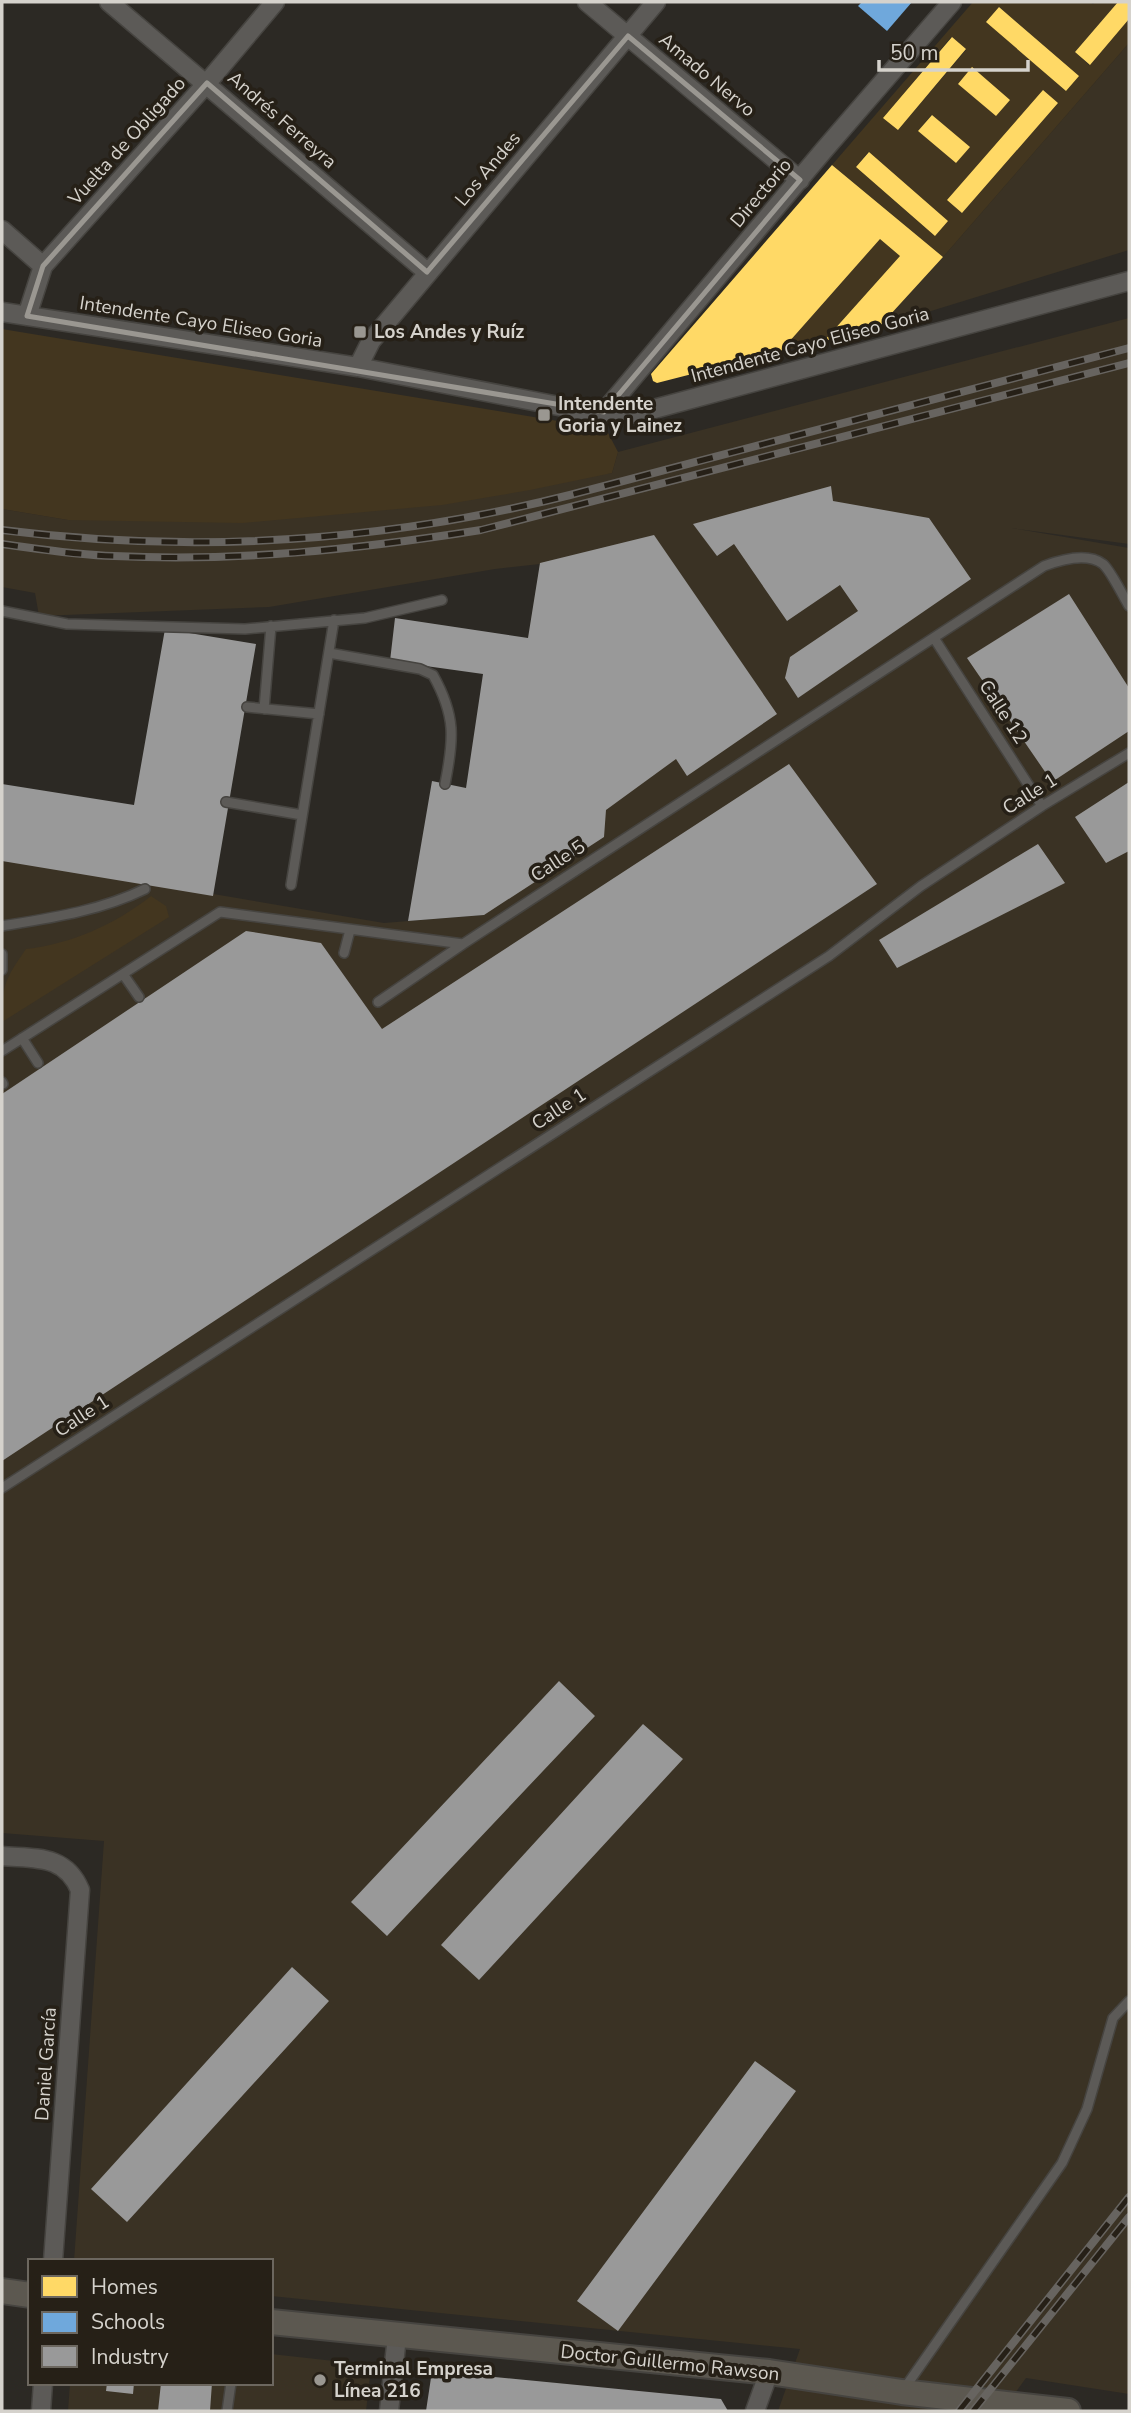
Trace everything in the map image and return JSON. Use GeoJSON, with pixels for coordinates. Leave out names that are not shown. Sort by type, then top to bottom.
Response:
{"type":"FeatureCollection","features":[{"type":"Feature","properties":{"kind":"street","name":"Andrés Ferreyra"},"geometry":{"type":"LineString","coordinates":[[109,2],[427,272]]}},
{"type":"Feature","properties":{"kind":"street","name":"Vuelta de Obligado"},"geometry":{"type":"LineString","coordinates":[[27,316],[43,266],[207,83],[275,2]]}},
{"type":"Feature","properties":{"kind":"street","name":"Amado Nervo"},"geometry":{"type":"LineString","coordinates":[[587,2],[800,180]]}},
{"type":"Feature","properties":{"kind":"street","name":"Los Andes"},"geometry":{"type":"LineString","coordinates":[[358,367],[371,341],[427,272],[656,2]]}},
{"type":"Feature","properties":{"kind":"street","name":"Directorio"},"geometry":{"type":"LineString","coordinates":[[604,412],[952,2]]}},
{"type":"Feature","properties":{"kind":"street"},"geometry":{"type":"LineString","coordinates":[[2,230],[43,266]]}},
{"type":"Feature","properties":{"kind":"street","name":"Intendente Cayo Eliseo Goria"},"geometry":{"type":"LineString","coordinates":[[2,312],[358,367],[574,409],[639,412],[1129,281]]}},
{"type":"Feature","properties":{"kind":"street","name":"Daniel García"},"geometry":{"type":"LineString","coordinates":[[2,1856],[60,1864],[70,1872],[80,1890],[53,2259]]}},
{"type":"Feature","properties":{"kind":"street"},"geometry":{"type":"LineString","coordinates":[[2,2291],[28,2295]]}},
{"type":"Feature","properties":{"kind":"street","name":"Doctor Guillermo Rawson"},"geometry":{"type":"LineString","coordinates":[[273,2322],[769,2372],[1029,2409],[1068,2411]]}},
{"type":"Feature","properties":{"kind":"street"},"geometry":{"type":"LineString","coordinates":[[389,2411],[397,2336]]}},
{"type":"Feature","properties":{"kind":"street"},"geometry":{"type":"LineString","coordinates":[[755,2411],[769,2372]]}},
{"type":"Feature","properties":{"kind":"street"},"geometry":{"type":"LineString","coordinates":[[41,2411],[43,2385]]}},
{"type":"Feature","properties":{"kind":"lane","name":"Calle 5"},"geometry":{"type":"LineString","coordinates":[[378,1002],[933,638],[1053,563],[1061,559],[1079,559],[1103,564],[1129,606]]}},
{"type":"Feature","properties":{"kind":"lane"},"geometry":{"type":"LineString","coordinates":[[2,611],[67,624],[245,629],[365,618],[442,600]]}},
{"type":"Feature","properties":{"kind":"lane"},"geometry":{"type":"LineString","coordinates":[[290,885],[334,621]]}},
{"type":"Feature","properties":{"kind":"lane"},"geometry":{"type":"LineString","coordinates":[[264,709],[271,626]]}},
{"type":"Feature","properties":{"kind":"lane","name":"Calle 12"},"geometry":{"type":"LineString","coordinates":[[933,638],[1042,806]]}},
{"type":"Feature","properties":{"kind":"lane"},"geometry":{"type":"LineString","coordinates":[[329,653],[420,669],[433,675],[452,720],[445,784]]}},
{"type":"Feature","properties":{"kind":"lane"},"geometry":{"type":"LineString","coordinates":[[247,708],[319,714]]}},
{"type":"Feature","properties":{"kind":"lane","name":"Calle 1"},"geometry":{"type":"LineString","coordinates":[[2,1488],[829,956],[921,886],[1042,806],[1129,753]]}},
{"type":"Feature","properties":{"kind":"lane"},"geometry":{"type":"LineString","coordinates":[[226,802],[302,815]]}},
{"type":"Feature","properties":{"kind":"lane"},"geometry":{"type":"LineString","coordinates":[[2,926],[55,918],[117,903],[145,889]]}},
{"type":"Feature","properties":{"kind":"lane"},"geometry":{"type":"LineString","coordinates":[[2,1051],[220,912],[463,944]]}},
{"type":"Feature","properties":{"kind":"lane"},"geometry":{"type":"LineString","coordinates":[[344,953],[350,930]]}},
{"type":"Feature","properties":{"kind":"lane"},"geometry":{"type":"LineString","coordinates":[[2,954],[2,970]]}},
{"type":"Feature","properties":{"kind":"lane"},"geometry":{"type":"LineString","coordinates":[[123,974],[139,997]]}},
{"type":"Feature","properties":{"kind":"lane"},"geometry":{"type":"LineString","coordinates":[[22,1038],[38,1063]]}},
{"type":"Feature","properties":{"kind":"lane"},"geometry":{"type":"LineString","coordinates":[[902,2392],[1062,2163],[1087,2109],[1113,2018],[1129,2001]]}},
{"type":"Feature","properties":{"kind":"lane"},"geometry":{"type":"LineString","coordinates":[[227,2411],[231,2385]]}},
{"type":"Feature","properties":{"kind":"highlighted area"},"geometry":{"type":"Polygon","coordinates":[[[628,36],[800,180],[604,412],[27,316],[43,266],[207,83],[427,272],[628,36]]]}},
{"type":"Feature","properties":{"kind":"shaded area"},"geometry":{"type":"Polygon","coordinates":[[[973,2],[1118,2],[1075,52],[1089,65],[1129,19],[1129,43],[943,257],[832,165],[973,2]],[[999,7],[987,22],[1066,91],[1078,76],[999,7]],[[951,37],[884,117],[898,130],[966,50],[951,37]],[[1058,103],[948,200],[962,213],[1058,103]],[[931,115],[918,131],[956,163],[969,147],[931,115]],[[868,152],[856,167],[935,236],[947,221],[868,152]]]}},
{"type":"Feature","properties":{"kind":"shaded area"},"geometry":{"type":"Polygon","coordinates":[[[1129,43],[1129,250],[879,327],[943,257],[1129,43]]]}},
{"type":"Feature","properties":{"kind":"shaded area"},"geometry":{"type":"Polygon","coordinates":[[[880,239],[900,256],[824,341],[781,351],[880,239]]]}},
{"type":"Feature","properties":{"kind":"shaded area"},"geometry":{"type":"Polygon","coordinates":[[[1129,318],[1129,544],[1011,528],[1129,548],[1129,2394],[1026,2378],[1002,2411],[778,2411],[800,2349],[273,2296],[273,2259],[74,2259],[104,1841],[2,1833],[2,858],[384,923],[484,915],[540,564],[495,569],[269,607],[39,616],[35,593],[2,587],[2,509],[68,520],[612,473],[618,452],[1129,318]]]}},
{"type":"Feature","properties":{"kind":"shaded area"},"geometry":{"type":"Polygon","coordinates":[[[2,329],[606,429],[618,452],[612,473],[442,505],[242,523],[68,520],[2,509],[2,329]]]}},
{"type":"Feature","properties":{"kind":"shaded area"},"geometry":{"type":"Polygon","coordinates":[[[151,896],[166,906],[169,917],[2,1022],[6,983],[26,949],[60,943],[92,931],[108,924],[151,896]]]}},
{"type":"Feature","properties":{"kind":"shaded area","name":"Terminal Empresa Línea 216"},"geometry":{"type":"Polygon","coordinates":[[[273,2354],[361,2364],[370,2376],[366,2411],[68,2411],[70,2385],[273,2385],[273,2354]]]}},
{"type":"Feature","properties":{"kind":"building: Homes"},"geometry":{"type":"Polygon","coordinates":[[[1118,2],[1129,2],[1129,19],[1090,65],[1075,52],[1118,2]]]}},
{"type":"Feature","properties":{"kind":"building: Homes"},"geometry":{"type":"Polygon","coordinates":[[[999,7],[1079,76],[1066,91],[986,22],[999,7]]]}},
{"type":"Feature","properties":{"kind":"building: Homes"},"geometry":{"type":"Polygon","coordinates":[[[952,37],[966,49],[898,130],[883,118],[952,37]]]}},
{"type":"Feature","properties":{"kind":"building: Homes"},"geometry":{"type":"Polygon","coordinates":[[[972,67],[1010,100],[996,116],[958,84],[972,67]]]}},
{"type":"Feature","properties":{"kind":"building: Homes"},"geometry":{"type":"Polygon","coordinates":[[[1043,90],[1058,103],[962,213],[947,200],[1043,90]]]}},
{"type":"Feature","properties":{"kind":"building: Homes"},"geometry":{"type":"Polygon","coordinates":[[[932,115],[970,147],[956,163],[918,131],[932,115]]]}},
{"type":"Feature","properties":{"kind":"building: Homes"},"geometry":{"type":"Polygon","coordinates":[[[869,152],[948,221],[935,236],[856,167],[869,152]]]}},
{"type":"Feature","properties":{"kind":"building: Homes"},"geometry":{"type":"Polygon","coordinates":[[[832,165],[943,257],[879,327],[824,341],[900,256],[880,239],[781,351],[657,383],[653,381],[651,374],[832,165]]]}},
{"type":"Feature","properties":{"kind":"building: Schools"},"geometry":{"type":"Polygon","coordinates":[[[862,2],[912,2],[887,31],[858,6],[862,2]]]}},
{"type":"Feature","properties":{"kind":"building: Industry"},"geometry":{"type":"Polygon","coordinates":[[[831,486],[833,501],[929,518],[971,579],[798,698],[785,678],[790,657],[858,611],[840,585],[787,621],[734,544],[717,556],[693,524],[831,486]]]}},
{"type":"Feature","properties":{"kind":"building: Industry"},"geometry":{"type":"Polygon","coordinates":[[[654,535],[777,714],[687,776],[676,759],[606,810],[604,837],[484,915],[408,921],[432,781],[466,788],[483,674],[390,661],[395,618],[528,638],[540,563],[654,535]]]}},
{"type":"Feature","properties":{"kind":"building: Industry"},"geometry":{"type":"Polygon","coordinates":[[[1069,594],[1129,688],[1129,731],[1052,782],[967,658],[1069,594]]]}},
{"type":"Feature","properties":{"kind":"building: Industry"},"geometry":{"type":"Polygon","coordinates":[[[165,629],[256,644],[213,896],[2,861],[2,784],[134,805],[165,629]]]}},
{"type":"Feature","properties":{"kind":"building: Industry"},"geometry":{"type":"Polygon","coordinates":[[[789,764],[877,884],[2,1461],[2,1094],[246,931],[321,943],[382,1029],[789,764]]]}},
{"type":"Feature","properties":{"kind":"building: Industry"},"geometry":{"type":"Polygon","coordinates":[[[1129,782],[1129,851],[1106,863],[1075,817],[1129,782]]]}},
{"type":"Feature","properties":{"kind":"building: Industry"},"geometry":{"type":"Polygon","coordinates":[[[1038,844],[1065,883],[897,968],[879,940],[1038,844]]]}},
{"type":"Feature","properties":{"kind":"building: Industry"},"geometry":{"type":"Polygon","coordinates":[[[559,1681],[595,1716],[387,1936],[351,1902],[559,1681]]]}},
{"type":"Feature","properties":{"kind":"building: Industry"},"geometry":{"type":"Polygon","coordinates":[[[643,1724],[683,1759],[479,1980],[441,1945],[643,1724]]]}},
{"type":"Feature","properties":{"kind":"building: Industry"},"geometry":{"type":"Polygon","coordinates":[[[292,1967],[329,2001],[127,2222],[91,2189],[292,1967]]]}},
{"type":"Feature","properties":{"kind":"building: Industry"},"geometry":{"type":"Polygon","coordinates":[[[755,2061],[796,2091],[618,2331],[577,2301],[755,2061]]]}},
{"type":"Feature","properties":{"kind":"building: Industry"},"geometry":{"type":"Polygon","coordinates":[[[432,2371],[721,2399],[728,2411],[426,2411],[432,2371]]]}},
{"type":"Feature","properties":{"kind":"building: Industry"},"geometry":{"type":"Polygon","coordinates":[[[107,2385],[134,2385],[133,2394],[106,2391],[107,2385]]]}},
{"type":"Feature","properties":{"kind":"building: Industry"},"geometry":{"type":"Polygon","coordinates":[[[161,2385],[212,2385],[210,2411],[158,2411],[161,2385]]]}},
{"type":"Feature","properties":{"kind":"railway"},"geometry":{"type":"LineString","coordinates":[[2,530],[145,541],[217,542],[288,539],[430,524],[570,495],[1129,348]]}},
{"type":"Feature","properties":{"kind":"railway"},"geometry":{"type":"LineString","coordinates":[[2,544],[100,555],[206,557],[344,548],[481,530],[1129,363]]}},
{"type":"Feature","properties":{"kind":"railway"},"geometry":{"type":"LineString","coordinates":[[959,2411],[1129,2197]]}},
{"type":"Feature","properties":{"kind":"railway"},"geometry":{"type":"LineString","coordinates":[[973,2411],[1129,2217]]}},
{"type":"Feature","properties":{"kind":"place","name":"Los Andes y Ruíz"},"geometry":{"type":"Point","coordinates":[360,332]}},
{"type":"Feature","properties":{"kind":"place","name":"Intendente Goria y Lainez"},"geometry":{"type":"Point","coordinates":[544,415]}},
{"type":"Feature","properties":{"kind":"place","name":"Terminal Empresa Línea 216"},"geometry":{"type":"Point","coordinates":[320,2380]}}]}
